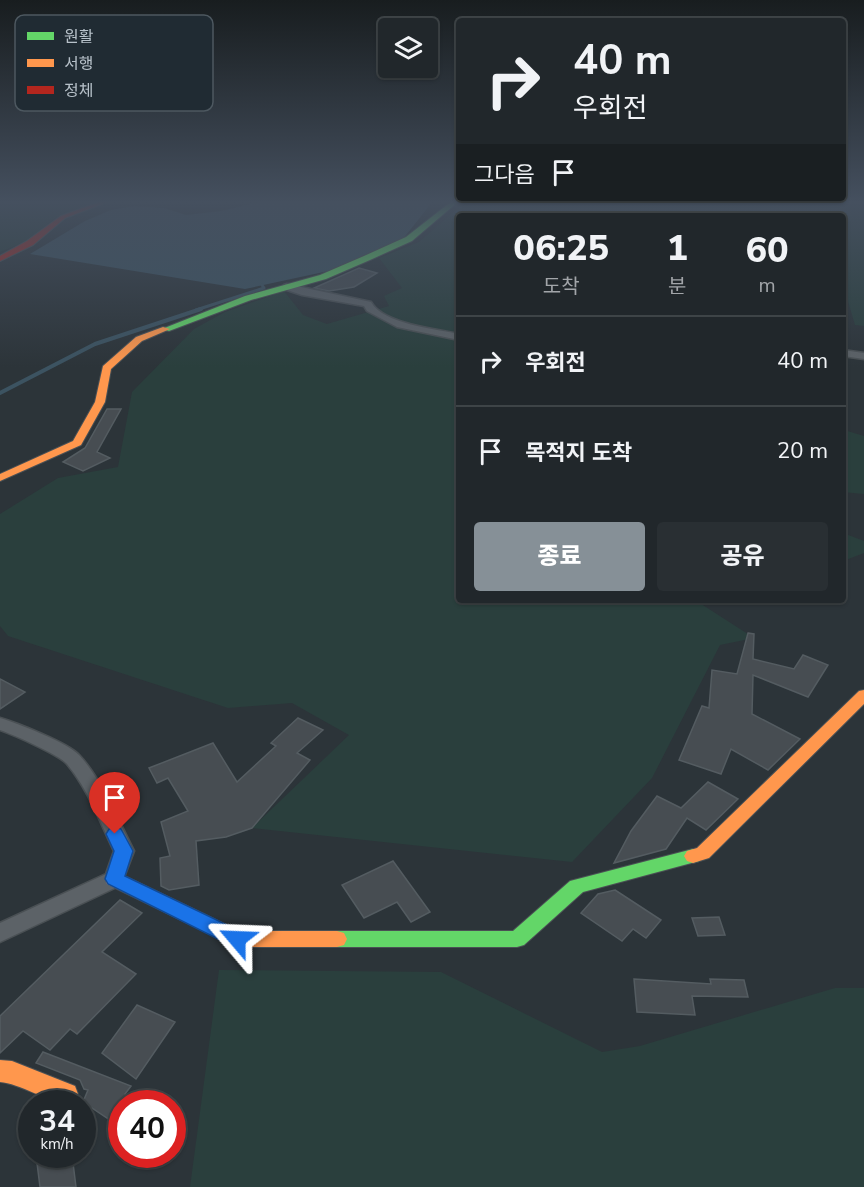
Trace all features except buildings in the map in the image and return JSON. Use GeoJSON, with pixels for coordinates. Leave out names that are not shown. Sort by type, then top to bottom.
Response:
{"type":"FeatureCollection","features":[{"type":"Feature","properties":{"kind":"street"},"geometry":{"type":"LineString","coordinates":[[0,478],[77,443],[100,402],[106,368],[139,339],[248,298],[323,277],[370,256]]}},
{"type":"Feature","properties":{"kind":"street"},"geometry":{"type":"LineString","coordinates":[[287,287],[302,292],[368,304],[370,309],[400,325],[456,336]]}},
{"type":"Feature","properties":{"kind":"street"},"geometry":{"type":"LineString","coordinates":[[846,353],[864,356]]}},
{"type":"Feature","properties":{"kind":"street"},"geometry":{"type":"LineString","coordinates":[[114,879],[237,939],[517,939],[577,886],[703,853],[864,695]]}},
{"type":"Feature","properties":{"kind":"street"},"geometry":{"type":"LineString","coordinates":[[0,724],[19,730],[72,758],[96,795],[124,851],[114,879],[0,933]]}},
{"type":"Feature","properties":{"kind":"street"},"geometry":{"type":"LineString","coordinates":[[0,1071],[12,1072],[57,1090]]}},
{"type":"Feature","properties":{"kind":"green space"},"geometry":{"type":"Polygon","coordinates":[[[456,256],[456,603],[700,603],[754,638],[720,645],[652,778],[572,862],[252,828],[349,735],[292,703],[228,708],[8,636],[0,626],[0,514],[58,478],[118,467],[132,392],[194,329],[225,312],[284,291],[303,315],[327,324],[389,306],[384,296],[402,288],[379,258],[456,256]]]}},
{"type":"Feature","properties":{"kind":"green space"},"geometry":{"type":"Polygon","coordinates":[[[846,256],[864,256],[864,326],[855,325],[847,298],[846,256]]]}},
{"type":"Feature","properties":{"kind":"green space"},"geometry":{"type":"Polygon","coordinates":[[[846,431],[864,436],[864,494],[846,492],[846,431]]]}},
{"type":"Feature","properties":{"kind":"green space"},"geometry":{"type":"Polygon","coordinates":[[[846,534],[864,541],[864,553],[846,560],[846,534]]]}},
{"type":"Feature","properties":{"kind":"green space"},"geometry":{"type":"Polygon","coordinates":[[[219,970],[441,972],[602,1052],[640,1046],[835,988],[864,988],[864,1187],[190,1187],[219,970]]]}},
{"type":"Feature","properties":{"kind":"water"},"geometry":{"type":"Polygon","coordinates":[[[45,256],[364,256],[333,270],[245,289],[45,256]]]}},
{"type":"Feature","properties":{"kind":"waterway"},"geometry":{"type":"LineString","coordinates":[[196,310],[264,288],[262,285]]}},
{"type":"Feature","properties":{"kind":"waterway"},"geometry":{"type":"LineString","coordinates":[[0,393],[95,344],[201,309]]}},
{"type":"Feature","properties":{"kind":"traffic: fast"},"geometry":{"type":"LineString","coordinates":[[166,329],[248,298],[323,277],[371,256]]}},
{"type":"Feature","properties":{"kind":"traffic: fast"},"geometry":{"type":"LineString","coordinates":[[337,939],[517,939],[577,886],[693,856]]}},
{"type":"Feature","properties":{"kind":"traffic: slow"},"geometry":{"type":"LineString","coordinates":[[0,478],[77,443],[100,402],[106,368],[139,339],[166,329]]}},
{"type":"Feature","properties":{"kind":"traffic: slow"},"geometry":{"type":"LineString","coordinates":[[693,856],[703,853],[864,695]]}},
{"type":"Feature","properties":{"kind":"traffic: slow"},"geometry":{"type":"LineString","coordinates":[[114,879],[237,939],[337,939]]}},
{"type":"Feature","properties":{"kind":"traffic: slow"},"geometry":{"type":"LineString","coordinates":[[0,1071],[12,1072],[57,1090]]}},
{"type":"Feature","properties":{"kind":"traffic: jam"},"geometry":{"type":"LineString","coordinates":[[0,259],[5,256]]}},
{"type":"Feature","properties":{"kind":"route"},"geometry":{"type":"LineString","coordinates":[[115,834],[124,851],[114,879],[237,939]]}}]}
